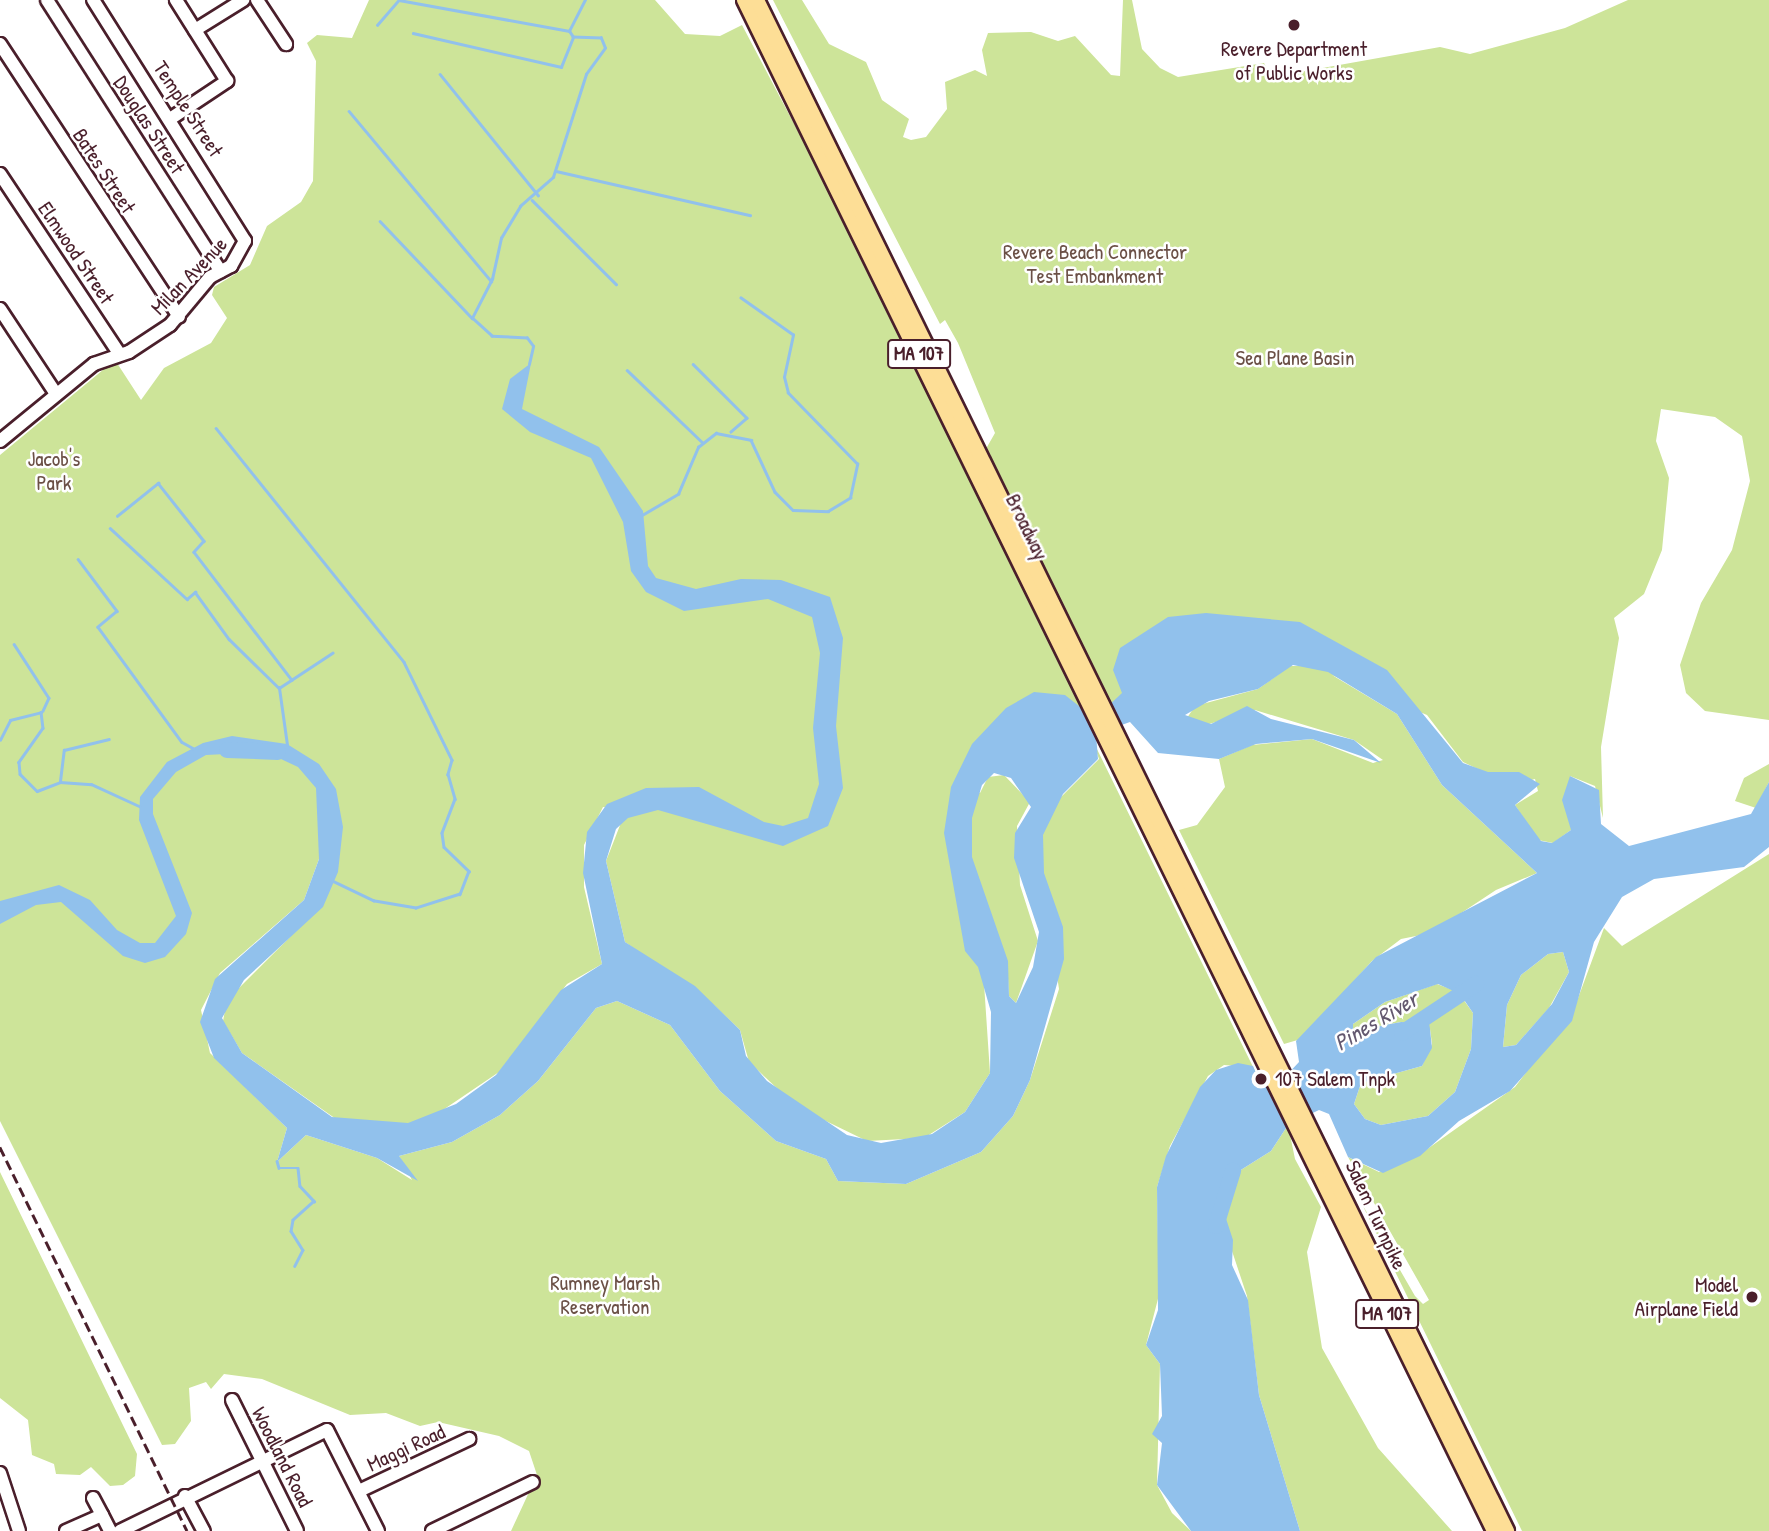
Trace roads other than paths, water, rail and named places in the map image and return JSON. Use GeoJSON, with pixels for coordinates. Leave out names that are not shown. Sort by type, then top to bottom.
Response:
{"type":"FeatureCollection","features":[{"type":"Feature","properties":{"kind":"main road","name":"Broadway"},"geometry":{"type":"LineString","coordinates":[[744,0],[1099,706]]}},
{"type":"Feature","properties":{"kind":"main road","name":"Broadway"},"geometry":{"type":"LineString","coordinates":[[757,0],[1277,1070]]}},
{"type":"Feature","properties":{"kind":"main road","name":"Salem Turnpike"},"geometry":{"type":"LineString","coordinates":[[1277,1070],[1494,1531]]}},
{"type":"Feature","properties":{"kind":"main road","name":"Salem Turnpike"},"geometry":{"type":"LineString","coordinates":[[1302,1122],[1507,1531]]}},
{"type":"Feature","properties":{"kind":"street","name":"Douglas Street"},"geometry":{"type":"LineString","coordinates":[[47,0],[220,271]]}},
{"type":"Feature","properties":{"kind":"street","name":"Temple Street"},"geometry":{"type":"LineString","coordinates":[[93,0],[245,241]]}},
{"type":"Feature","properties":{"kind":"street"},"geometry":{"type":"LineString","coordinates":[[170,119],[227,81],[176,0]]}},
{"type":"Feature","properties":{"kind":"street"},"geometry":{"type":"LineString","coordinates":[[195,30],[243,0]]}},
{"type":"Feature","properties":{"kind":"street"},"geometry":{"type":"LineString","coordinates":[[257,0],[286,44]]}},
{"type":"Feature","properties":{"kind":"street","name":"Bates Street"},"geometry":{"type":"LineString","coordinates":[[0,44],[179,316]]}},
{"type":"Feature","properties":{"kind":"street","name":"Elmwood Street"},"geometry":{"type":"LineString","coordinates":[[0,174],[119,354]]}},
{"type":"Feature","properties":{"kind":"street","name":"Milan Avenue"},"geometry":{"type":"LineString","coordinates":[[1,438],[56,394],[179,316],[220,271],[231,266],[245,241]]}},
{"type":"Feature","properties":{"kind":"street"},"geometry":{"type":"LineString","coordinates":[[0,309],[56,394]]}},
{"type":"Feature","properties":{"kind":"street","name":"Woodland Road"},"geometry":{"type":"LineString","coordinates":[[232,1400],[297,1531]]}},
{"type":"Feature","properties":{"kind":"street"},"geometry":{"type":"LineString","coordinates":[[120,1531],[261,1459],[327,1430],[379,1531]]}},
{"type":"Feature","properties":{"kind":"street","name":"Maggi Road"},"geometry":{"type":"LineString","coordinates":[[359,1491],[469,1439]]}},
{"type":"Feature","properties":{"kind":"street"},"geometry":{"type":"LineString","coordinates":[[0,1473],[19,1531]]}},
{"type":"Feature","properties":{"kind":"street"},"geometry":{"type":"LineString","coordinates":[[432,1531],[533,1482]]}},
{"type":"Feature","properties":{"kind":"street"},"geometry":{"type":"LineString","coordinates":[[186,1496],[204,1531]]}},
{"type":"Feature","properties":{"kind":"street"},"geometry":{"type":"LineString","coordinates":[[93,1498],[110,1531]]}},
{"type":"Feature","properties":{"kind":"street"},"geometry":{"type":"LineString","coordinates":[[66,1531],[102,1515]]}},
{"type":"Feature","properties":{"kind":"water"},"geometry":{"type":"Polygon","coordinates":[[[531,363],[522,409],[599,447],[643,511],[648,566],[656,578],[696,589],[741,579],[781,580],[830,597],[843,638],[836,726],[843,788],[828,826],[783,846],[658,810],[628,818],[616,829],[606,861],[625,942],[695,986],[740,1030],[746,1056],[767,1081],[847,1135],[881,1143],[932,1134],[965,1112],[990,1073],[991,1012],[978,967],[965,951],[944,833],[951,787],[972,744],[1006,708],[1034,692],[1065,695],[1084,710],[1105,709],[1122,693],[1113,670],[1120,648],[1168,617],[1206,613],[1300,622],[1387,670],[1463,763],[1488,772],[1519,772],[1540,784],[1515,805],[1541,841],[1552,843],[1571,830],[1562,800],[1570,776],[1599,790],[1601,824],[1629,846],[1751,814],[1769,782],[1769,847],[1744,867],[1654,879],[1622,897],[1594,942],[1572,1021],[1510,1091],[1459,1121],[1420,1156],[1383,1173],[1348,1157],[1329,1114],[1319,1110],[1288,1125],[1271,1151],[1236,1173],[1219,1197],[1233,1240],[1232,1265],[1248,1300],[1259,1395],[1300,1531],[1191,1531],[1157,1485],[1162,1443],[1152,1434],[1162,1416],[1160,1364],[1146,1345],[1158,1310],[1157,1187],[1166,1156],[1200,1087],[1216,1070],[1238,1063],[1253,1066],[1259,1080],[1285,1077],[1299,1062],[1296,1041],[1376,957],[1537,873],[1442,785],[1397,714],[1328,672],[1293,665],[1258,689],[1209,701],[1185,715],[1211,724],[1247,706],[1271,719],[1354,740],[1381,763],[1312,739],[1256,744],[1219,759],[1158,753],[1130,722],[1096,734],[1098,759],[1063,794],[1043,835],[1044,873],[1063,927],[1064,959],[1030,1080],[1013,1116],[981,1152],[906,1184],[838,1181],[826,1159],[776,1141],[720,1091],[670,1025],[617,1001],[596,1008],[538,1081],[500,1115],[452,1142],[399,1156],[418,1181],[377,1158],[306,1135],[277,1162],[287,1128],[214,1058],[200,1022],[215,979],[304,900],[319,859],[316,788],[298,767],[266,752],[206,755],[176,772],[153,799],[153,814],[192,913],[186,934],[165,957],[145,963],[123,956],[61,902],[36,905],[0,924],[0,901],[59,885],[90,900],[117,930],[140,943],[155,943],[176,916],[139,820],[140,797],[167,762],[203,743],[232,736],[287,744],[319,764],[336,789],[343,827],[338,872],[323,907],[244,980],[222,1018],[242,1053],[332,1117],[408,1123],[456,1104],[496,1075],[561,990],[602,964],[583,873],[587,832],[607,804],[646,788],[699,787],[764,822],[783,826],[808,818],[819,784],[813,728],[820,653],[812,617],[768,599],[684,611],[646,592],[631,571],[623,522],[591,458],[530,432],[502,409],[510,379],[531,363]],[[994,773],[982,785],[972,818],[972,857],[1008,961],[1009,996],[1016,1003],[1033,967],[1039,932],[1014,858],[1015,833],[1031,807],[1011,778],[994,773]],[[1563,952],[1548,954],[1521,975],[1507,1005],[1503,1047],[1516,1045],[1552,1004],[1569,972],[1563,952]],[[1438,984],[1385,1002],[1353,1024],[1353,1031],[1401,1022],[1429,1023],[1432,1048],[1422,1066],[1361,1083],[1354,1104],[1365,1119],[1381,1125],[1428,1116],[1455,1092],[1471,1049],[1473,1013],[1460,994],[1438,984]]]}},
{"type":"Feature","properties":{"kind":"waterway"},"geometry":{"type":"LineString","coordinates":[[377,25],[399,0],[569,31]]}},
{"type":"Feature","properties":{"kind":"waterway"},"geometry":{"type":"LineString","coordinates":[[413,33],[561,67],[573,37],[569,31],[585,0]]}},
{"type":"Feature","properties":{"kind":"waterway"},"geometry":{"type":"LineString","coordinates":[[529,364],[533,346],[527,338],[492,336],[472,318],[492,279],[501,238],[520,206],[553,177],[586,74],[605,48],[601,38],[573,37]]}},
{"type":"Feature","properties":{"kind":"waterway"},"geometry":{"type":"LineString","coordinates":[[440,74],[538,195]]}},
{"type":"Feature","properties":{"kind":"waterway"},"geometry":{"type":"LineString","coordinates":[[349,111],[491,281]]}},
{"type":"Feature","properties":{"kind":"waterway"},"geometry":{"type":"LineString","coordinates":[[556,171],[750,215]]}},
{"type":"Feature","properties":{"kind":"waterway"},"geometry":{"type":"LineString","coordinates":[[532,200],[616,284]]}},
{"type":"Feature","properties":{"kind":"waterway"},"geometry":{"type":"LineString","coordinates":[[380,221],[472,318]]}},
{"type":"Feature","properties":{"kind":"waterway"},"geometry":{"type":"LineString","coordinates":[[642,515],[678,494],[698,447],[716,433],[751,440],[775,492],[793,510],[828,511],[850,498],[857,464],[788,393],[784,377],[793,335],[741,298]]}},
{"type":"Feature","properties":{"kind":"waterway"},"geometry":{"type":"LineString","coordinates":[[693,364],[747,418],[731,432]]}},
{"type":"Feature","properties":{"kind":"waterway"},"geometry":{"type":"LineString","coordinates":[[627,370],[702,442]]}},
{"type":"Feature","properties":{"kind":"waterway"},"geometry":{"type":"LineString","coordinates":[[216,428],[404,662],[452,760],[448,774],[455,799],[442,833],[444,847],[469,871],[460,894],[416,908],[374,901],[334,882]]}},
{"type":"Feature","properties":{"kind":"waterway"},"geometry":{"type":"LineString","coordinates":[[117,516],[158,483],[204,541],[194,552],[292,680]]}},
{"type":"Feature","properties":{"kind":"waterway"},"geometry":{"type":"LineString","coordinates":[[110,528],[187,599],[195,592],[229,639],[279,688]]}},
{"type":"Feature","properties":{"kind":"waterway"},"geometry":{"type":"LineString","coordinates":[[78,559],[117,611],[98,627],[182,742],[193,748]]}},
{"type":"Feature","properties":{"kind":"waterway"},"geometry":{"type":"LineString","coordinates":[[14,644],[49,698],[43,711]]}},
{"type":"Feature","properties":{"kind":"waterway"},"geometry":{"type":"LineString","coordinates":[[287,745],[279,688],[332,653]]}},
{"type":"Feature","properties":{"kind":"waterway"},"geometry":{"type":"LineString","coordinates":[[0,740],[10,720],[41,712],[43,728],[19,762],[20,774],[37,791],[60,782],[91,784],[139,806]]}},
{"type":"Feature","properties":{"kind":"waterway"},"geometry":{"type":"LineString","coordinates":[[60,781],[64,750],[109,739]]}},
{"type":"Feature","properties":{"kind":"waterway"},"geometry":{"type":"LineString","coordinates":[[227,750],[278,752]]}},
{"type":"Feature","properties":{"kind":"waterway","name":"Pines River"},"geometry":{"type":"LineString","coordinates":[[1402,1033],[1476,984]]}},
{"type":"Feature","properties":{"kind":"waterway"},"geometry":{"type":"LineString","coordinates":[[277,1161],[279,1168],[298,1168],[300,1186],[314,1201],[293,1220],[291,1231],[303,1250],[295,1266]]}},
{"type":"Feature","properties":{"kind":"waterway","name":"Pines River"},"geometry":{"type":"LineString","coordinates":[[1216,1226],[1233,1171]]}},
{"type":"Feature","properties":{"kind":"railway"},"geometry":{"type":"LineString","coordinates":[[0,1147],[187,1531]]}},
{"type":"Feature","properties":{"kind":"place","name":"Revere Department of Public Works"},"geometry":{"type":"Point","coordinates":[1294,25]}},
{"type":"Feature","properties":{"kind":"place","name":"107 Salem Tnpk"},"geometry":{"type":"Point","coordinates":[1261,1079]}},
{"type":"Feature","properties":{"kind":"place","name":"Model Airplane Field"},"geometry":{"type":"Point","coordinates":[1752,1297]}},
{"type":"Feature","properties":{"kind":"park label","name":"Revere Beach Connector Test Embankment"},"geometry":{"type":"Point","coordinates":[1095,264]}},
{"type":"Feature","properties":{"kind":"park label","name":"Sea Plane Basin"},"geometry":{"type":"Point","coordinates":[1295,358]}},
{"type":"Feature","properties":{"kind":"park label","name":"Jacob's Park"},"geometry":{"type":"Point","coordinates":[54,471]}},
{"type":"Feature","properties":{"kind":"park label","name":"Rumney Marsh Reservation"},"geometry":{"type":"Point","coordinates":[605,1295]}}]}
